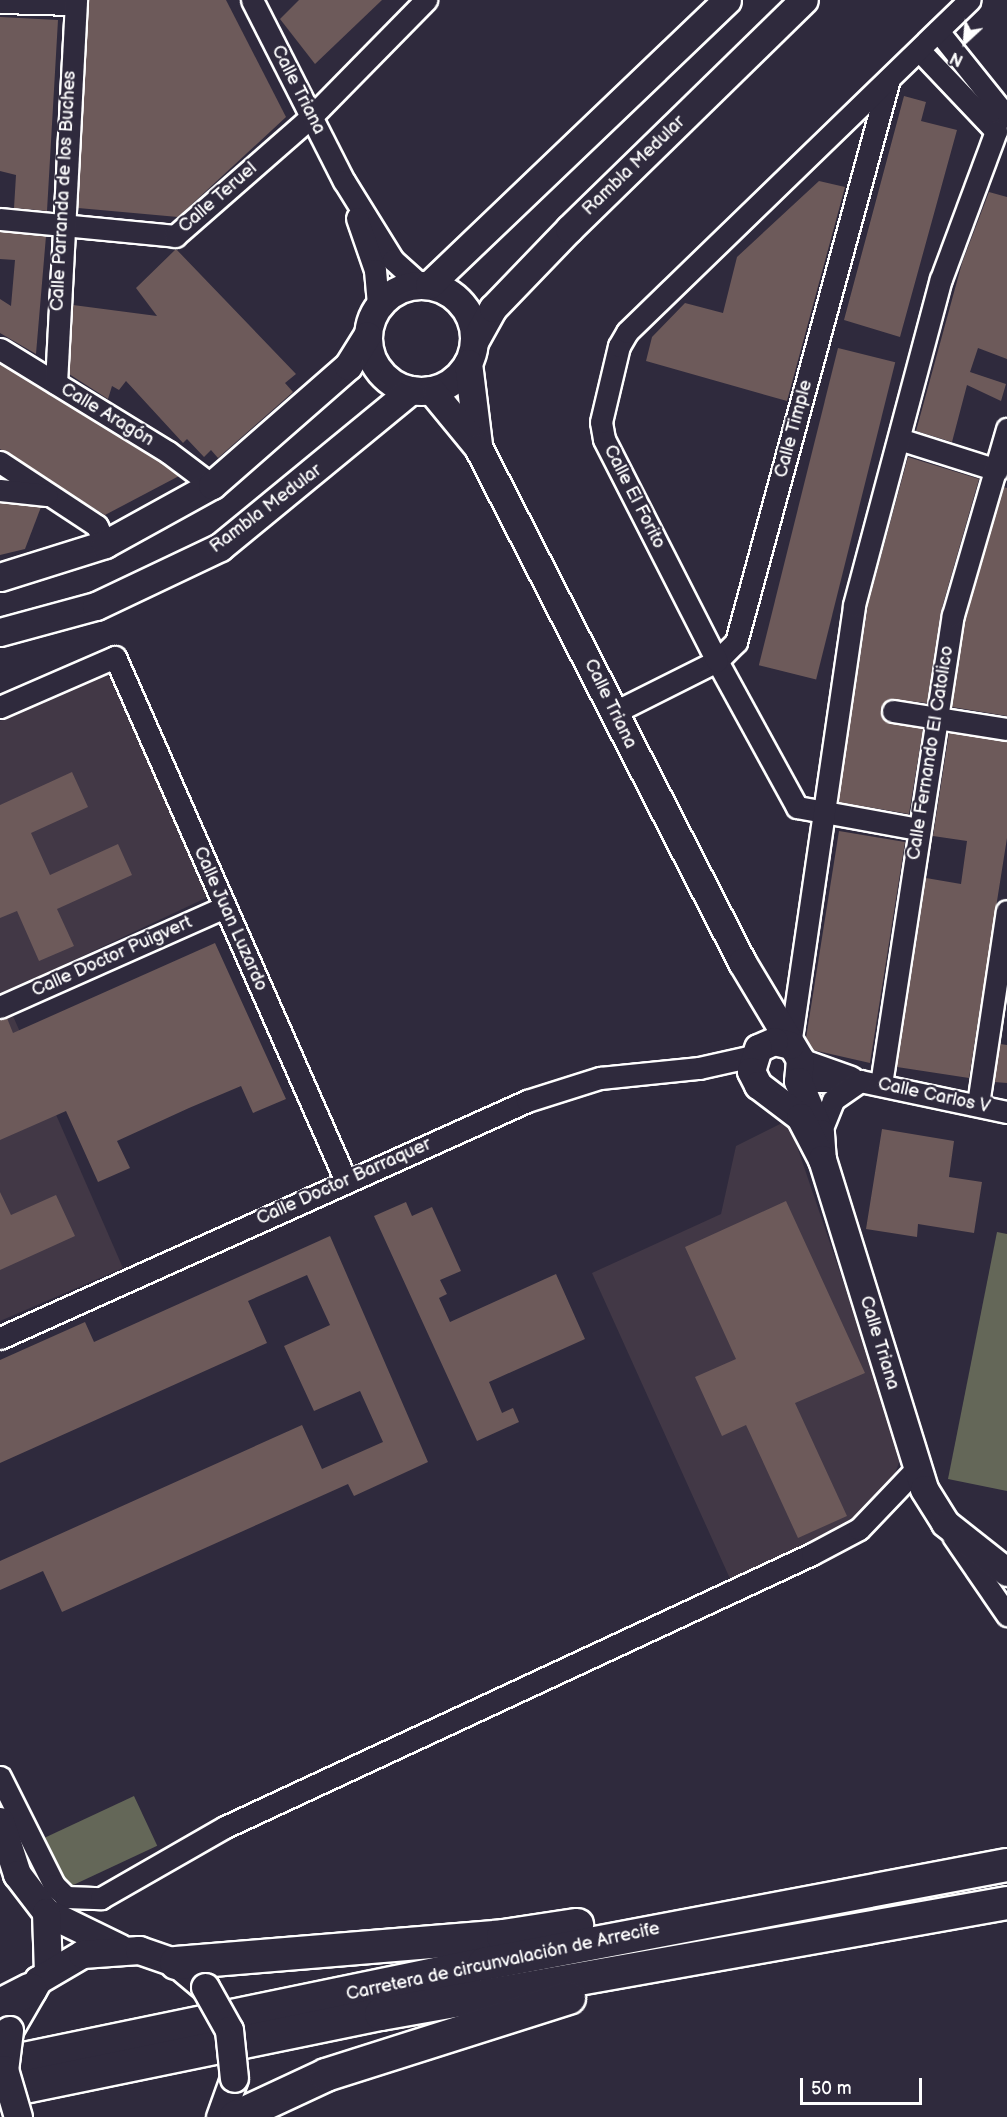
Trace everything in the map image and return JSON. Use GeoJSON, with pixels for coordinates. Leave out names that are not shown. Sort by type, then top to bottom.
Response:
{"type":"FeatureCollection","features":[{"type":"Feature","properties":{"kind":"highway","name":"Carretera de circunvalación de Arrecife"},"geometry":{"type":"LineString","coordinates":[[0,2064],[875,1887],[1007,1865]]}},
{"type":"Feature","properties":{"kind":"highway"},"geometry":{"type":"LineString","coordinates":[[176,1963],[503,1936],[791,1891],[875,1887]]}},
{"type":"Feature","properties":{"kind":"highway","name":"Carretera de circunvalación de Arrecife"},"geometry":{"type":"LineString","coordinates":[[0,2092],[813,1935],[1007,1903]]}},
{"type":"Feature","properties":{"kind":"highway"},"geometry":{"type":"LineString","coordinates":[[236,2117],[326,2075],[543,2005],[813,1935]]}},
{"type":"Feature","properties":{"kind":"highway"},"geometry":{"type":"LineString","coordinates":[[4,2017],[39,1981]]}},
{"type":"Feature","properties":{"kind":"main road"},"geometry":{"type":"LineString","coordinates":[[0,577],[105,544],[212,485],[348,366],[367,335],[378,305],[390,294],[425,284],[727,0]]}},
{"type":"Feature","properties":{"kind":"main road","name":"Rambla Medular"},"geometry":{"type":"LineString","coordinates":[[471,353],[494,308],[569,229],[804,0]]}},
{"type":"Feature","properties":{"kind":"main road"},"geometry":{"type":"LineString","coordinates":[[367,335],[379,371],[421,390],[454,380],[471,353],[468,313],[458,300],[425,284]]}},
{"type":"Feature","properties":{"kind":"main road","name":"Calle Triana"},"geometry":{"type":"LineString","coordinates":[[471,353],[478,447]]}},
{"type":"Feature","properties":{"kind":"main road","name":"Rambla Medular"},"geometry":{"type":"LineString","coordinates":[[0,632],[96,606],[220,547],[421,390]]}},
{"type":"Feature","properties":{"kind":"main road","name":"Calle Triana"},"geometry":{"type":"LineString","coordinates":[[421,390],[478,447],[742,962],[796,1062],[820,1133],[822,1159],[917,1468],[945,1523]]}},
{"type":"Feature","properties":{"kind":"main road","name":"Calle Triana"},"geometry":{"type":"LineString","coordinates":[[742,962],[762,1016],[755,1052]]}},
{"type":"Feature","properties":{"kind":"main road"},"geometry":{"type":"LineString","coordinates":[[764,1088],[785,1091],[796,1062],[774,1041],[755,1052],[751,1071],[764,1088],[800,1117],[822,1159]]}},
{"type":"Feature","properties":{"kind":"main road"},"geometry":{"type":"LineString","coordinates":[[945,1523],[1007,1572]]}},
{"type":"Feature","properties":{"kind":"main road"},"geometry":{"type":"LineString","coordinates":[[0,1821],[17,1874],[46,1912],[120,1948],[176,1963],[205,1987],[229,2030],[234,2078],[220,2117]]}},
{"type":"Feature","properties":{"kind":"main road"},"geometry":{"type":"LineString","coordinates":[[39,1981],[46,1912]]}},
{"type":"Feature","properties":{"kind":"main road"},"geometry":{"type":"LineString","coordinates":[[39,1981],[82,1954],[120,1948]]}},
{"type":"Feature","properties":{"kind":"main road"},"geometry":{"type":"LineString","coordinates":[[4,2017],[4,2069],[18,2117]]}},
{"type":"Feature","properties":{"kind":"street","name":"Calle Triana"},"geometry":{"type":"LineString","coordinates":[[252,0],[344,181],[393,260],[425,284]]}},
{"type":"Feature","properties":{"kind":"street","name":"Calle Teruel"},"geometry":{"type":"LineString","coordinates":[[0,219],[175,236],[312,116],[426,0]]}},
{"type":"Feature","properties":{"kind":"street","name":"Calle El Forito"},"geometry":{"type":"LineString","coordinates":[[918,829],[824,815],[797,807],[717,661],[604,439],[601,422],[619,346],[970,0]]}},
{"type":"Feature","properties":{"kind":"street"},"geometry":{"type":"LineString","coordinates":[[0,2],[74,2]]}},
{"type":"Feature","properties":{"kind":"street","name":"Calle Parranda de los Buches"},"geometry":{"type":"LineString","coordinates":[[56,383],[60,224],[74,2]]}},
{"type":"Feature","properties":{"kind":"street"},"geometry":{"type":"LineString","coordinates":[[939,31],[1003,124]]}},
{"type":"Feature","properties":{"kind":"street"},"geometry":{"type":"LineString","coordinates":[[920,50],[1003,124]]}},
{"type":"Feature","properties":{"kind":"street","name":"Calle Timple"},"geometry":{"type":"LineString","coordinates":[[615,712],[717,661],[736,642],[889,79]]}},
{"type":"Feature","properties":{"kind":"street"},"geometry":{"type":"LineString","coordinates":[[796,1062],[824,815],[854,605],[941,279],[1003,124]]}},
{"type":"Feature","properties":{"kind":"street","name":"Calle Triana"},"geometry":{"type":"LineString","coordinates":[[344,181],[375,270],[378,305]]}},
{"type":"Feature","properties":{"kind":"street","name":"Calle Aragón"},"geometry":{"type":"LineString","coordinates":[[0,349],[212,485]]}},
{"type":"Feature","properties":{"kind":"street","name":"Calle Fernando El Catolico"},"geometry":{"type":"LineString","coordinates":[[870,1082],[938,718],[953,615],[997,470],[1007,429]]}},
{"type":"Feature","properties":{"kind":"street"},"geometry":{"type":"LineString","coordinates":[[899,439],[997,470]]}},
{"type":"Feature","properties":{"kind":"street"},"geometry":{"type":"LineString","coordinates":[[0,462],[97,526],[105,544]]}},
{"type":"Feature","properties":{"kind":"street"},"geometry":{"type":"LineString","coordinates":[[0,490],[50,495]]}},
{"type":"Feature","properties":{"kind":"street","name":"Calle Juan Luzardo"},"geometry":{"type":"LineString","coordinates":[[0,707],[115,657],[346,1181]]}},
{"type":"Feature","properties":{"kind":"street"},"geometry":{"type":"LineString","coordinates":[[893,711],[1007,729]]}},
{"type":"Feature","properties":{"kind":"street","name":"Calle Doctor Puigvert"},"geometry":{"type":"LineString","coordinates":[[0,1007],[225,907]]}},
{"type":"Feature","properties":{"kind":"street"},"geometry":{"type":"LineString","coordinates":[[978,1104],[1007,911]]}},
{"type":"Feature","properties":{"kind":"street","name":"Calle Doctor Barraquer"},"geometry":{"type":"LineString","coordinates":[[0,1338],[527,1101],[600,1078],[699,1068],[755,1052]]}},
{"type":"Feature","properties":{"kind":"street","name":"Calle Carlos V"},"geometry":{"type":"LineString","coordinates":[[796,1062],[870,1082],[1007,1112]]}},
{"type":"Feature","properties":{"kind":"street","name":"Calle Doctor Barraquer"},"geometry":{"type":"LineString","coordinates":[[699,1068],[742,1073],[764,1088]]}},
{"type":"Feature","properties":{"kind":"street"},"geometry":{"type":"LineString","coordinates":[[820,1133],[833,1100],[870,1082]]}},
{"type":"Feature","properties":{"kind":"street"},"geometry":{"type":"LineString","coordinates":[[0,1777],[43,1866],[66,1897],[101,1898],[307,1788],[812,1554],[859,1529],[917,1468]]}},
{"type":"Feature","properties":{"kind":"street"},"geometry":{"type":"LineString","coordinates":[[945,1523],[1007,1615]]}},
{"type":"Feature","properties":{"kind":"shaded area"},"geometry":{"type":"Polygon","coordinates":[[[108,674],[210,896],[0,995],[0,721],[108,674]]]}},
{"type":"Feature","properties":{"kind":"shaded area"},"geometry":{"type":"Polygon","coordinates":[[[13,1016],[123,1268],[0,1321],[0,1021],[13,1016]]]}},
{"type":"Feature","properties":{"kind":"shaded area"},"geometry":{"type":"Polygon","coordinates":[[[788,1120],[902,1454],[891,1485],[860,1518],[732,1583],[592,1273],[721,1214],[736,1146],[788,1120]]]}},
{"type":"Feature","properties":{"kind":"green space"},"geometry":{"type":"Polygon","coordinates":[[[997,1232],[1007,1234],[1007,1491],[948,1479],[997,1232]]]}},
{"type":"Feature","properties":{"kind":"green space"},"geometry":{"type":"Polygon","coordinates":[[[134,1796],[157,1846],[68,1887],[45,1837],[134,1796]]]}},
{"type":"Feature","properties":{"kind":"building"},"geometry":{"type":"Polygon","coordinates":[[[89,0],[226,0],[286,117],[178,217],[78,208],[89,0]]]}},
{"type":"Feature","properties":{"kind":"building"},"geometry":{"type":"Polygon","coordinates":[[[299,0],[382,0],[315,64],[280,19],[299,0]]]}},
{"type":"Feature","properties":{"kind":"building"},"geometry":{"type":"Polygon","coordinates":[[[0,17],[58,20],[47,211],[14,208],[16,175],[0,171],[0,17]]]}},
{"type":"Feature","properties":{"kind":"building"},"geometry":{"type":"Polygon","coordinates":[[[904,96],[926,102],[921,121],[957,130],[900,337],[844,320],[904,96]]]}},
{"type":"Feature","properties":{"kind":"building"},"geometry":{"type":"Polygon","coordinates":[[[819,181],[845,187],[787,401],[646,361],[652,337],[685,303],[723,313],[737,257],[819,181]]]}},
{"type":"Feature","properties":{"kind":"building"},"geometry":{"type":"Polygon","coordinates":[[[989,192],[1007,197],[1007,359],[978,348],[970,372],[1006,384],[1001,401],[967,385],[952,442],[916,431],[962,263],[989,192]]]}},
{"type":"Feature","properties":{"kind":"building"},"geometry":{"type":"Polygon","coordinates":[[[0,232],[46,236],[36,354],[0,333],[0,299],[11,306],[15,260],[0,259],[0,232]]]}},
{"type":"Feature","properties":{"kind":"building"},"geometry":{"type":"Polygon","coordinates":[[[176,249],[296,374],[285,383],[293,392],[218,458],[211,450],[204,457],[187,439],[183,443],[126,381],[119,390],[112,386],[108,399],[69,374],[73,305],[157,316],[136,288],[176,249]]]}},
{"type":"Feature","properties":{"kind":"building"},"geometry":{"type":"Polygon","coordinates":[[[838,348],[895,362],[816,680],[759,665],[838,348]]]}},
{"type":"Feature","properties":{"kind":"building"},"geometry":{"type":"Polygon","coordinates":[[[0,364],[179,476],[105,515],[82,501],[0,449],[0,364]]]}},
{"type":"Feature","properties":{"kind":"building"},"geometry":{"type":"Polygon","coordinates":[[[908,457],[979,479],[941,611],[927,703],[889,699],[881,708],[885,721],[923,729],[909,814],[838,802],[868,604],[908,457]]]}},
{"type":"Feature","properties":{"kind":"building"},"geometry":{"type":"Polygon","coordinates":[[[1003,487],[1007,488],[1007,716],[952,707],[965,618],[1003,487]]]}},
{"type":"Feature","properties":{"kind":"building"},"geometry":{"type":"Polygon","coordinates":[[[0,503],[41,507],[25,549],[0,555],[0,503]]]}},
{"type":"Feature","properties":{"kind":"building"},"geometry":{"type":"Polygon","coordinates":[[[949,733],[1007,741],[1007,838],[969,1078],[897,1067],[926,878],[961,884],[967,841],[933,836],[949,733]]]}},
{"type":"Feature","properties":{"kind":"building"},"geometry":{"type":"Polygon","coordinates":[[[72,772],[88,807],[31,833],[50,875],[118,844],[132,875],[57,909],[74,946],[39,961],[17,911],[0,918],[0,805],[72,772]]]}},
{"type":"Feature","properties":{"kind":"building"},"geometry":{"type":"Polygon","coordinates":[[[839,831],[905,842],[870,1063],[813,1050],[806,1038],[839,831]]]}},
{"type":"Feature","properties":{"kind":"building"},"geometry":{"type":"Polygon","coordinates":[[[215,943],[286,1099],[253,1113],[241,1086],[189,1108],[117,1141],[130,1168],[98,1182],[66,1111],[0,1140],[0,1020],[7,1018],[13,1033],[215,943]]]}},
{"type":"Feature","properties":{"kind":"building"},"geometry":{"type":"Polygon","coordinates":[[[1000,1044],[1007,1045],[1007,1083],[994,1082],[1000,1044]]]}},
{"type":"Feature","properties":{"kind":"building"},"geometry":{"type":"Polygon","coordinates":[[[882,1129],[954,1141],[949,1177],[982,1182],[974,1233],[918,1224],[917,1237],[866,1229],[882,1129]]]}},
{"type":"Feature","properties":{"kind":"building"},"geometry":{"type":"Polygon","coordinates":[[[0,1192],[11,1215],[56,1195],[75,1236],[0,1270],[0,1192]]]}},
{"type":"Feature","properties":{"kind":"building"},"geometry":{"type":"Polygon","coordinates":[[[786,1201],[865,1373],[795,1403],[847,1516],[798,1538],[746,1425],[722,1436],[695,1377],[736,1359],[685,1247],[786,1201]]]}},
{"type":"Feature","properties":{"kind":"building"},"geometry":{"type":"Polygon","coordinates":[[[406,1202],[412,1216],[432,1207],[461,1271],[440,1280],[447,1294],[439,1298],[450,1322],[556,1274],[585,1339],[489,1382],[502,1413],[513,1408],[519,1422],[477,1441],[374,1216],[406,1202]]]}},
{"type":"Feature","properties":{"kind":"building"},"geometry":{"type":"Polygon","coordinates":[[[330,1236],[428,1462],[354,1496],[348,1484],[62,1612],[43,1571],[0,1590],[0,1561],[302,1425],[322,1469],[383,1442],[360,1391],[314,1411],[284,1346],[330,1325],[307,1275],[248,1301],[267,1343],[0,1463],[0,1360],[85,1322],[94,1342],[330,1236]]]}}]}
